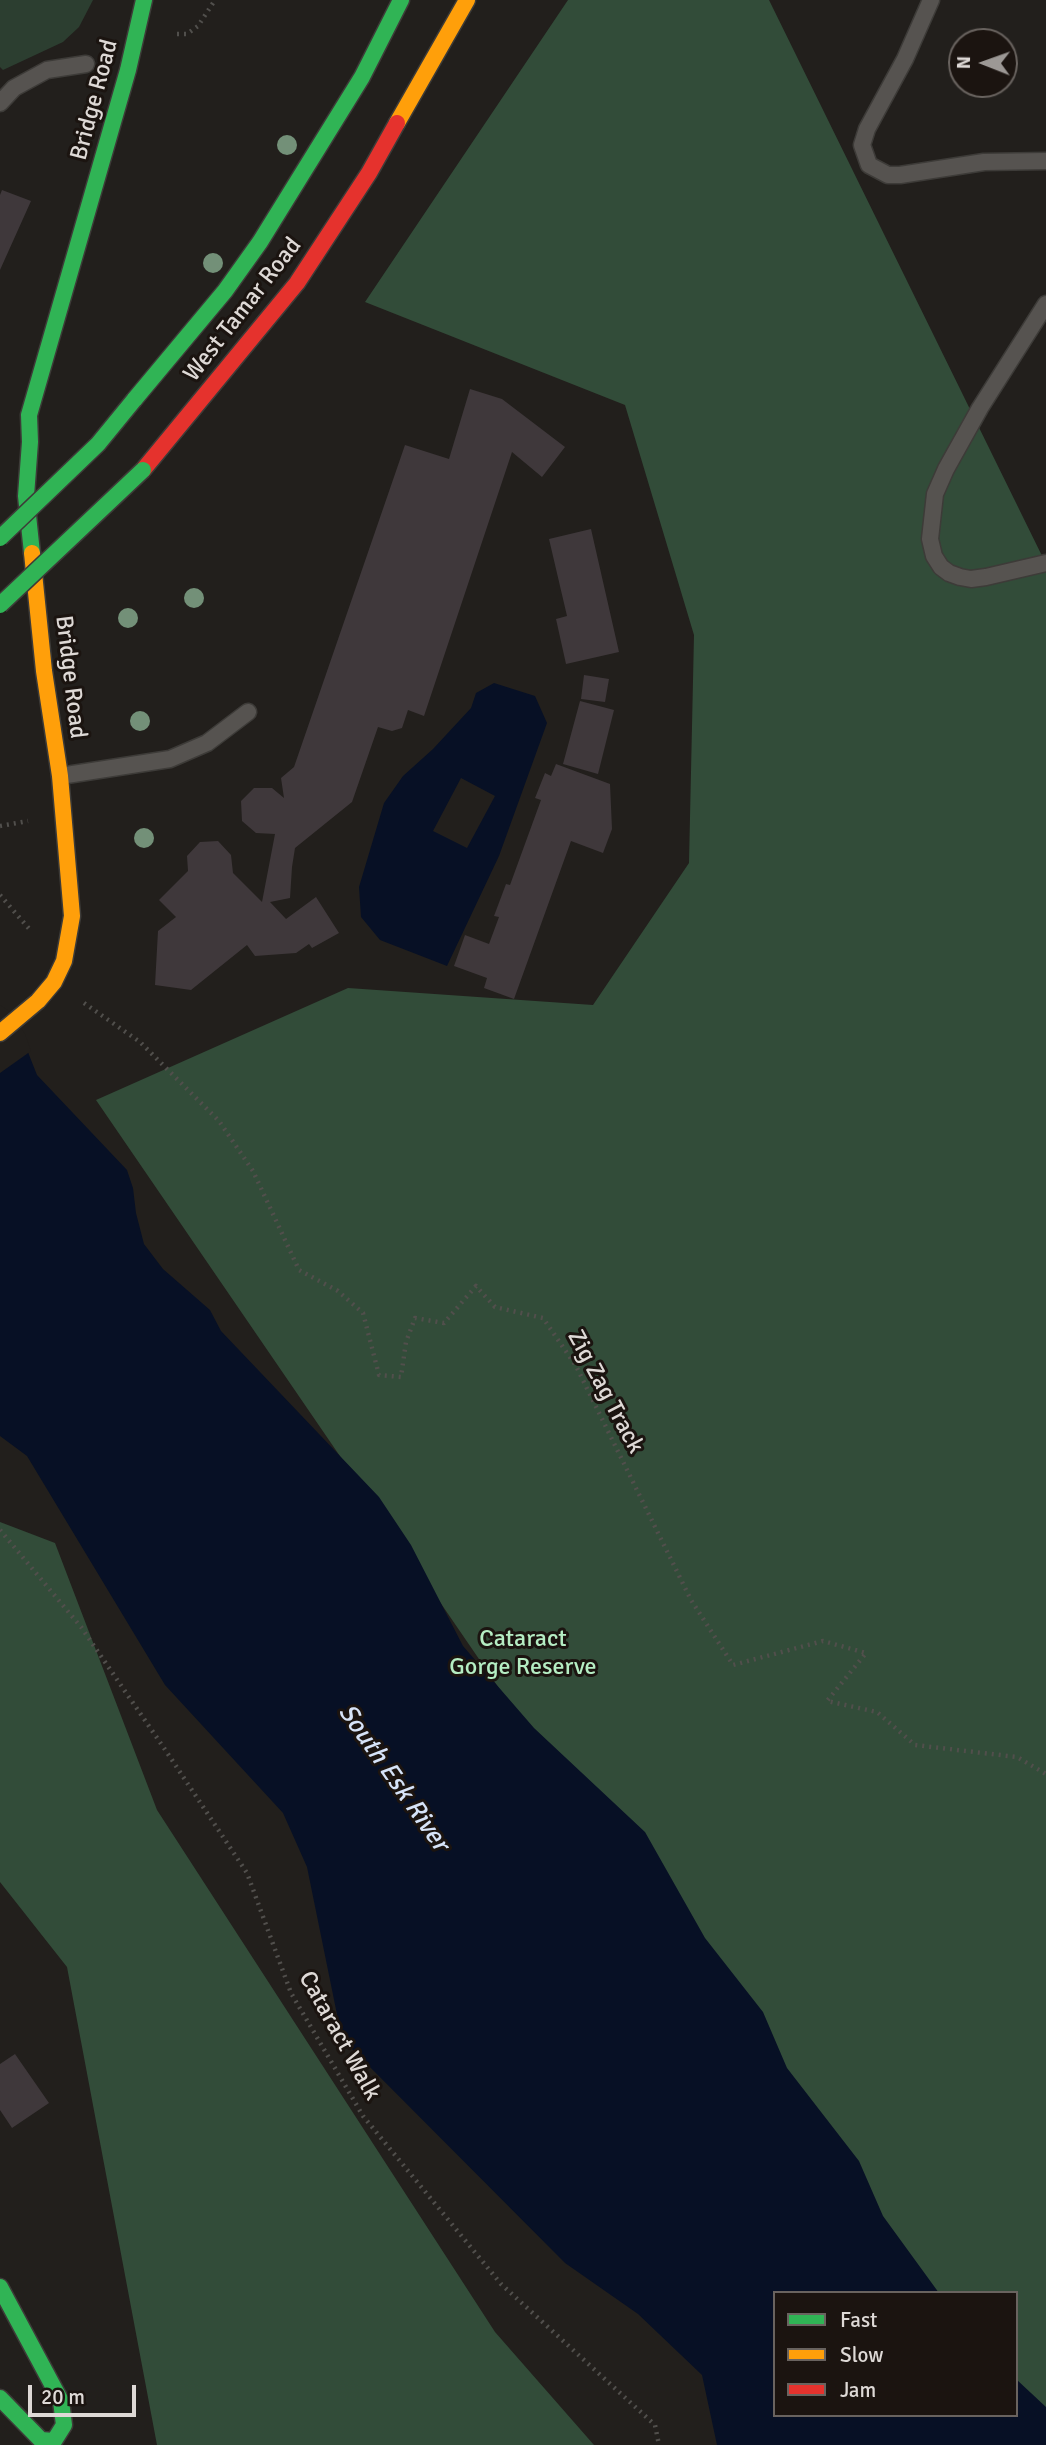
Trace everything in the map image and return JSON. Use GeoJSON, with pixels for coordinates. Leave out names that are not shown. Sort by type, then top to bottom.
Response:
{"type":"FeatureCollection","features":[{"type":"Feature","properties":{"kind":"main road","name":"Bridge Road"},"geometry":{"type":"LineString","coordinates":[[0,1034],[38,1001],[54,982],[64,961],[72,916],[60,776],[44,671],[26,496],[29,415],[128,70],[144,0]]}},
{"type":"Feature","properties":{"kind":"main road","name":"West Tamar Road"},"geometry":{"type":"LineString","coordinates":[[0,538],[97,444],[225,291],[260,242],[362,77],[401,0]]}},
{"type":"Feature","properties":{"kind":"main road","name":"West Tamar Road"},"geometry":{"type":"LineString","coordinates":[[0,605],[144,470],[297,283],[369,173],[467,0]]}},
{"type":"Feature","properties":{"kind":"main road"},"geometry":{"type":"LineString","coordinates":[[0,2287],[61,2402],[64,2425],[54,2441],[41,2440],[0,2398]]}},
{"type":"Feature","properties":{"kind":"lane"},"geometry":{"type":"LineString","coordinates":[[931,0],[905,59],[867,129],[862,145],[869,165],[879,172],[900,175],[984,162],[1046,161]]}},
{"type":"Feature","properties":{"kind":"lane"},"geometry":{"type":"LineString","coordinates":[[0,103],[14,88],[47,69],[86,64]]}},
{"type":"Feature","properties":{"kind":"lane"},"geometry":{"type":"LineString","coordinates":[[1046,304],[979,408],[946,470],[935,494],[930,539],[934,556],[941,567],[960,577],[986,577],[1046,563]]}},
{"type":"Feature","properties":{"kind":"lane"},"geometry":{"type":"LineString","coordinates":[[60,776],[170,759],[207,743],[248,712]]}},
{"type":"Feature","properties":{"kind":"path"},"geometry":{"type":"LineString","coordinates":[[177,34],[187,34],[198,26],[215,0]]}},
{"type":"Feature","properties":{"kind":"path"},"geometry":{"type":"LineString","coordinates":[[0,826],[29,820]]}},
{"type":"Feature","properties":{"kind":"path"},"geometry":{"type":"LineString","coordinates":[[0,895],[31,929],[35,940]]}},
{"type":"Feature","properties":{"kind":"path","name":"Zig Zag Track"},"geometry":{"type":"LineString","coordinates":[[83,1002],[139,1042],[219,1121],[253,1171],[299,1270],[338,1291],[363,1312],[379,1376],[401,1377],[406,1342],[415,1318],[444,1323],[476,1286],[495,1307],[543,1318],[576,1366],[691,1600],[733,1665],[823,1641],[866,1653],[827,1701],[877,1712],[915,1745],[1017,1757],[1046,1774]]}},
{"type":"Feature","properties":{"kind":"path","name":"Cataract Walk"},"geometry":{"type":"LineString","coordinates":[[0,1530],[80,1628],[247,1873],[290,1993],[363,2116],[501,2284],[655,2424],[659,2445]]}},
{"type":"Feature","properties":{"kind":"green space"},"geometry":{"type":"Polygon","coordinates":[[[0,0],[93,0],[79,27],[63,42],[3,70],[0,67],[0,0]]]}},
{"type":"Feature","properties":{"kind":"green space","name":"Cataract Gorge Reserve"},"geometry":{"type":"Polygon","coordinates":[[[568,0],[769,0],[1046,564],[1046,2445],[1018,2416],[1018,2291],[913,2291],[903,2278],[96,1100],[348,988],[593,1005],[689,863],[694,635],[625,405],[365,302],[568,0]]]}},
{"type":"Feature","properties":{"kind":"green space"},"geometry":{"type":"Polygon","coordinates":[[[0,1522],[55,1543],[157,1810],[495,2332],[594,2445],[157,2445],[67,1967],[0,1882],[0,1522]]]}},
{"type":"Feature","properties":{"kind":"water"},"geometry":{"type":"Polygon","coordinates":[[[494,683],[535,696],[547,723],[499,856],[447,966],[380,940],[361,917],[359,887],[384,803],[403,776],[433,749],[471,708],[476,693],[494,683]],[[461,778],[433,831],[467,848],[495,796],[461,778]]]}},
{"type":"Feature","properties":{"kind":"water","name":"South Esk River"},"geometry":{"type":"Polygon","coordinates":[[[0,1009],[16,1022],[37,1075],[127,1170],[144,1244],[163,1269],[210,1310],[221,1331],[379,1497],[411,1545],[463,1646],[534,1728],[645,1832],[705,1938],[763,2012],[787,2068],[859,2161],[883,2216],[938,2291],[773,2291],[773,2417],[1018,2417],[1018,2381],[1046,2407],[1046,2445],[717,2445],[702,2375],[638,2314],[565,2263],[342,2039],[307,1867],[283,1813],[165,1685],[27,1456],[0,1436],[0,1009]]]}},
{"type":"Feature","properties":{"kind":"pier"},"geometry":{"type":"Polygon","coordinates":[[[0,1005],[9,1011],[25,1034],[31,1051],[0,1073],[0,1005]]]}},
{"type":"Feature","properties":{"kind":"building"},"geometry":{"type":"Polygon","coordinates":[[[2,190],[31,201],[0,270],[0,195],[2,190]]]}},
{"type":"Feature","properties":{"kind":"building"},"geometry":{"type":"Polygon","coordinates":[[[470,389],[502,399],[565,447],[542,477],[512,452],[424,716],[408,710],[402,728],[392,731],[378,727],[352,802],[295,848],[290,898],[270,902],[286,919],[316,897],[339,933],[312,948],[309,944],[296,953],[255,956],[247,945],[191,990],[155,985],[158,931],[176,917],[159,900],[188,871],[187,856],[200,842],[218,841],[231,855],[233,873],[262,902],[275,834],[256,833],[242,821],[241,801],[254,788],[272,788],[284,798],[281,778],[294,767],[405,445],[449,459],[470,389]]]}},
{"type":"Feature","properties":{"kind":"building"},"geometry":{"type":"Polygon","coordinates":[[[591,529],[619,652],[566,664],[556,619],[567,616],[549,539],[591,529]]]}},
{"type":"Feature","properties":{"kind":"building"},"geometry":{"type":"Polygon","coordinates":[[[584,675],[609,679],[605,702],[581,699],[584,675]]]}},
{"type":"Feature","properties":{"kind":"building"},"geometry":{"type":"Polygon","coordinates":[[[580,701],[614,710],[598,774],[563,764],[580,701]]]}},
{"type":"Feature","properties":{"kind":"building"},"geometry":{"type":"Polygon","coordinates":[[[556,764],[610,784],[612,829],[603,853],[571,841],[514,999],[484,988],[487,978],[454,966],[465,935],[489,944],[499,917],[494,916],[506,884],[510,885],[541,800],[535,798],[545,773],[551,776],[556,764]]]}},
{"type":"Feature","properties":{"kind":"building"},"geometry":{"type":"Polygon","coordinates":[[[15,2054],[49,2103],[12,2128],[0,2110],[0,2064],[15,2054]]]}},
{"type":"Feature","properties":{"kind":"traffic: fast"},"geometry":{"type":"LineString","coordinates":[[32,553],[26,496],[29,415],[128,70],[144,0]]}},
{"type":"Feature","properties":{"kind":"traffic: fast"},"geometry":{"type":"LineString","coordinates":[[134,400],[225,291],[260,242],[362,77],[401,0]]}},
{"type":"Feature","properties":{"kind":"traffic: fast"},"geometry":{"type":"LineString","coordinates":[[0,538],[98,444],[134,400]]}},
{"type":"Feature","properties":{"kind":"traffic: fast"},"geometry":{"type":"LineString","coordinates":[[0,605],[143,470]]}},
{"type":"Feature","properties":{"kind":"traffic: fast"},"geometry":{"type":"LineString","coordinates":[[0,2287],[61,2401],[64,2425],[54,2441],[41,2440],[0,2398]]}},
{"type":"Feature","properties":{"kind":"traffic: slow"},"geometry":{"type":"LineString","coordinates":[[397,123],[467,0]]}},
{"type":"Feature","properties":{"kind":"traffic: slow"},"geometry":{"type":"LineString","coordinates":[[0,1033],[38,1001],[54,982],[64,961],[72,916],[60,776],[44,671],[32,553]]}},
{"type":"Feature","properties":{"kind":"traffic: jam"},"geometry":{"type":"LineString","coordinates":[[143,470],[297,283],[369,173],[397,123]]}}]}
